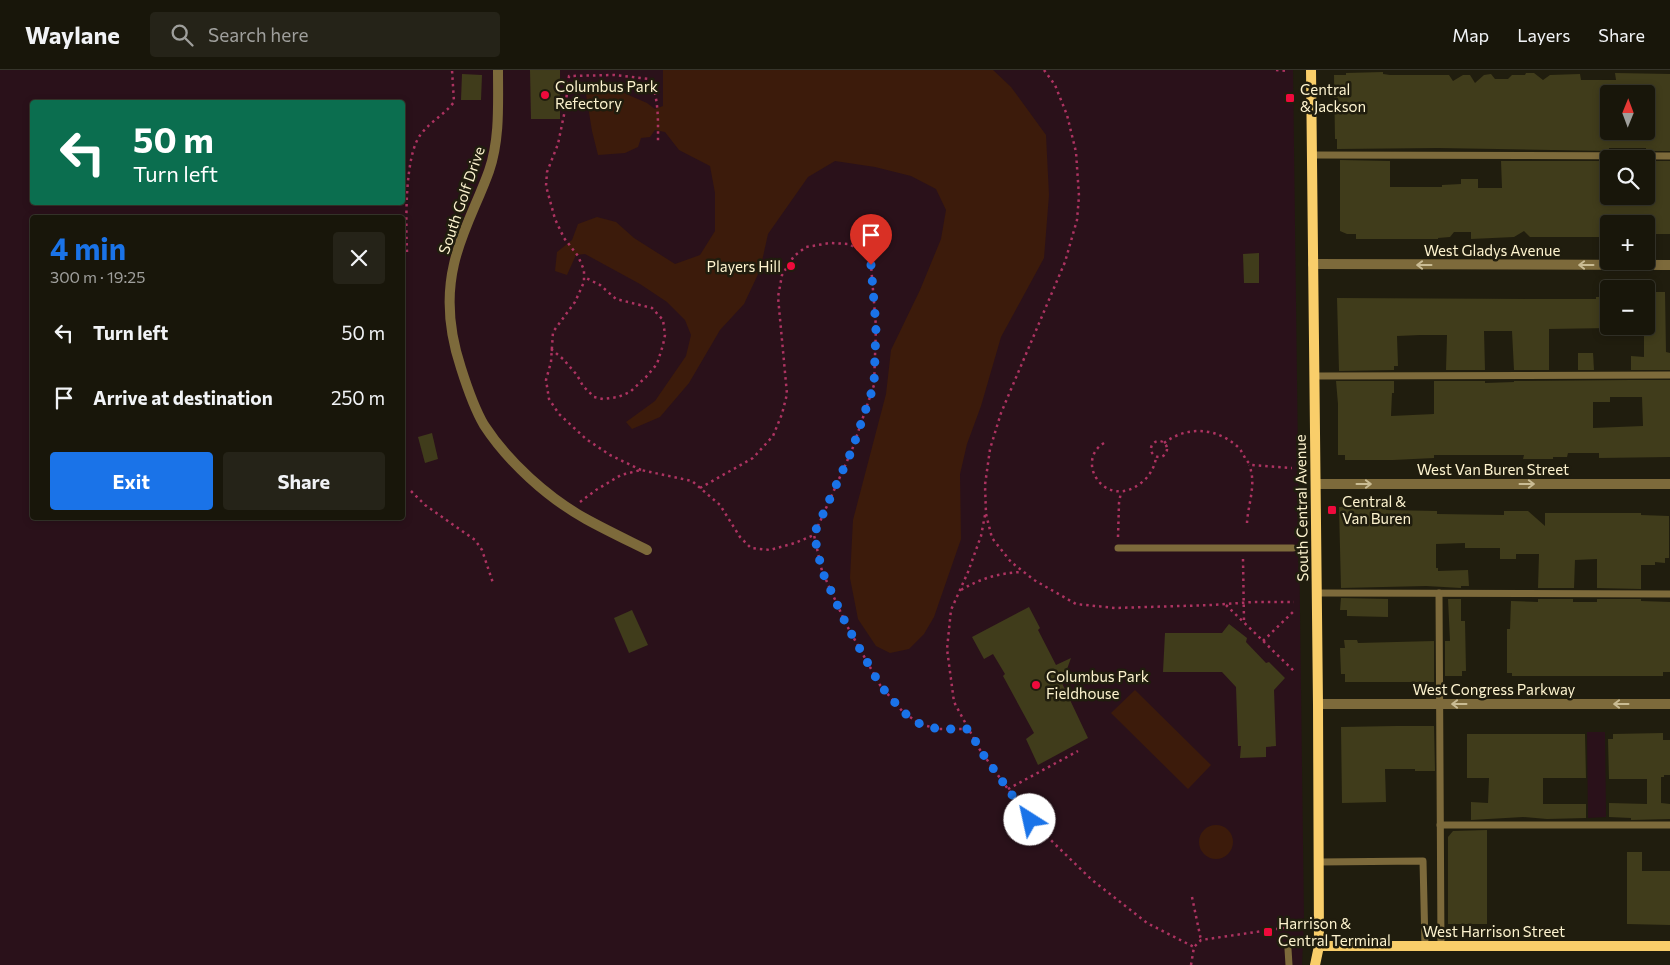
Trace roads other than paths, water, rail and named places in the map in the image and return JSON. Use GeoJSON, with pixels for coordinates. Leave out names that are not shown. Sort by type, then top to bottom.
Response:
{"type":"FeatureCollection","features":[{"type":"Feature","properties":{"kind":"street","name":"South Golf Drive"},"geometry":{"type":"LineString","coordinates":[[498,70],[496,143],[489,170],[464,231],[454,266],[450,303],[452,332],[456,352],[467,386],[483,424],[504,452],[530,478],[585,519],[647,550]]}},
{"type":"Feature","properties":{"kind":"street","name":"South Central Avenue"},"geometry":{"type":"LineString","coordinates":[[1311,70],[1319,862],[1319,946],[1316,965]]}},
{"type":"Feature","properties":{"kind":"street","name":"West Gladys Avenue"},"geometry":{"type":"LineString","coordinates":[[1313,264],[1670,265]]}},
{"type":"Feature","properties":{"kind":"street","name":"West Van Buren Street"},"geometry":{"type":"LineString","coordinates":[[1316,484],[1670,484]]}},
{"type":"Feature","properties":{"kind":"street","name":"West Congress Parkway"},"geometry":{"type":"LineString","coordinates":[[1318,704],[1670,704]]}},
{"type":"Feature","properties":{"kind":"street","name":"South Central Avenue"},"geometry":{"type":"LineString","coordinates":[[1319,946],[1322,965]]}},
{"type":"Feature","properties":{"kind":"street","name":"West Harrison Street"},"geometry":{"type":"LineString","coordinates":[[1319,946],[1670,946]]}},
{"type":"Feature","properties":{"kind":"lane"},"geometry":{"type":"LineString","coordinates":[[1312,156],[1670,156]]}},
{"type":"Feature","properties":{"kind":"lane"},"geometry":{"type":"LineString","coordinates":[[1314,376],[1670,375]]}},
{"type":"Feature","properties":{"kind":"lane"},"geometry":{"type":"LineString","coordinates":[[1118,548],[1293,548]]}},
{"type":"Feature","properties":{"kind":"lane"},"geometry":{"type":"LineString","coordinates":[[1317,593],[1670,594]]}},
{"type":"Feature","properties":{"kind":"lane"},"geometry":{"type":"LineString","coordinates":[[1439,593],[1441,946]]}},
{"type":"Feature","properties":{"kind":"lane"},"geometry":{"type":"LineString","coordinates":[[1440,825],[1670,825]]}},
{"type":"Feature","properties":{"kind":"lane"},"geometry":{"type":"LineString","coordinates":[[1319,862],[1423,861],[1425,946]]}},
{"type":"Feature","properties":{"kind":"lane"},"geometry":{"type":"LineString","coordinates":[[1288,949],[1289,965]]}},
{"type":"Feature","properties":{"kind":"place","name":"Columbus Park Refectory"},"geometry":{"type":"Point","coordinates":[545,95]}},
{"type":"Feature","properties":{"kind":"place","name":"Central & Jackson"},"geometry":{"type":"Point","coordinates":[1290,98]}},
{"type":"Feature","properties":{"kind":"place","name":"Players Hill"},"geometry":{"type":"Point","coordinates":[791,266]}},
{"type":"Feature","properties":{"kind":"place","name":"Central & Van Buren"},"geometry":{"type":"Point","coordinates":[1332,510]}},
{"type":"Feature","properties":{"kind":"place","name":"Columbus Park Fieldhouse"},"geometry":{"type":"Point","coordinates":[1036,685]}},
{"type":"Feature","properties":{"kind":"place","name":"Harrison & Central Terminal"},"geometry":{"type":"Point","coordinates":[1268,932]}}]}
